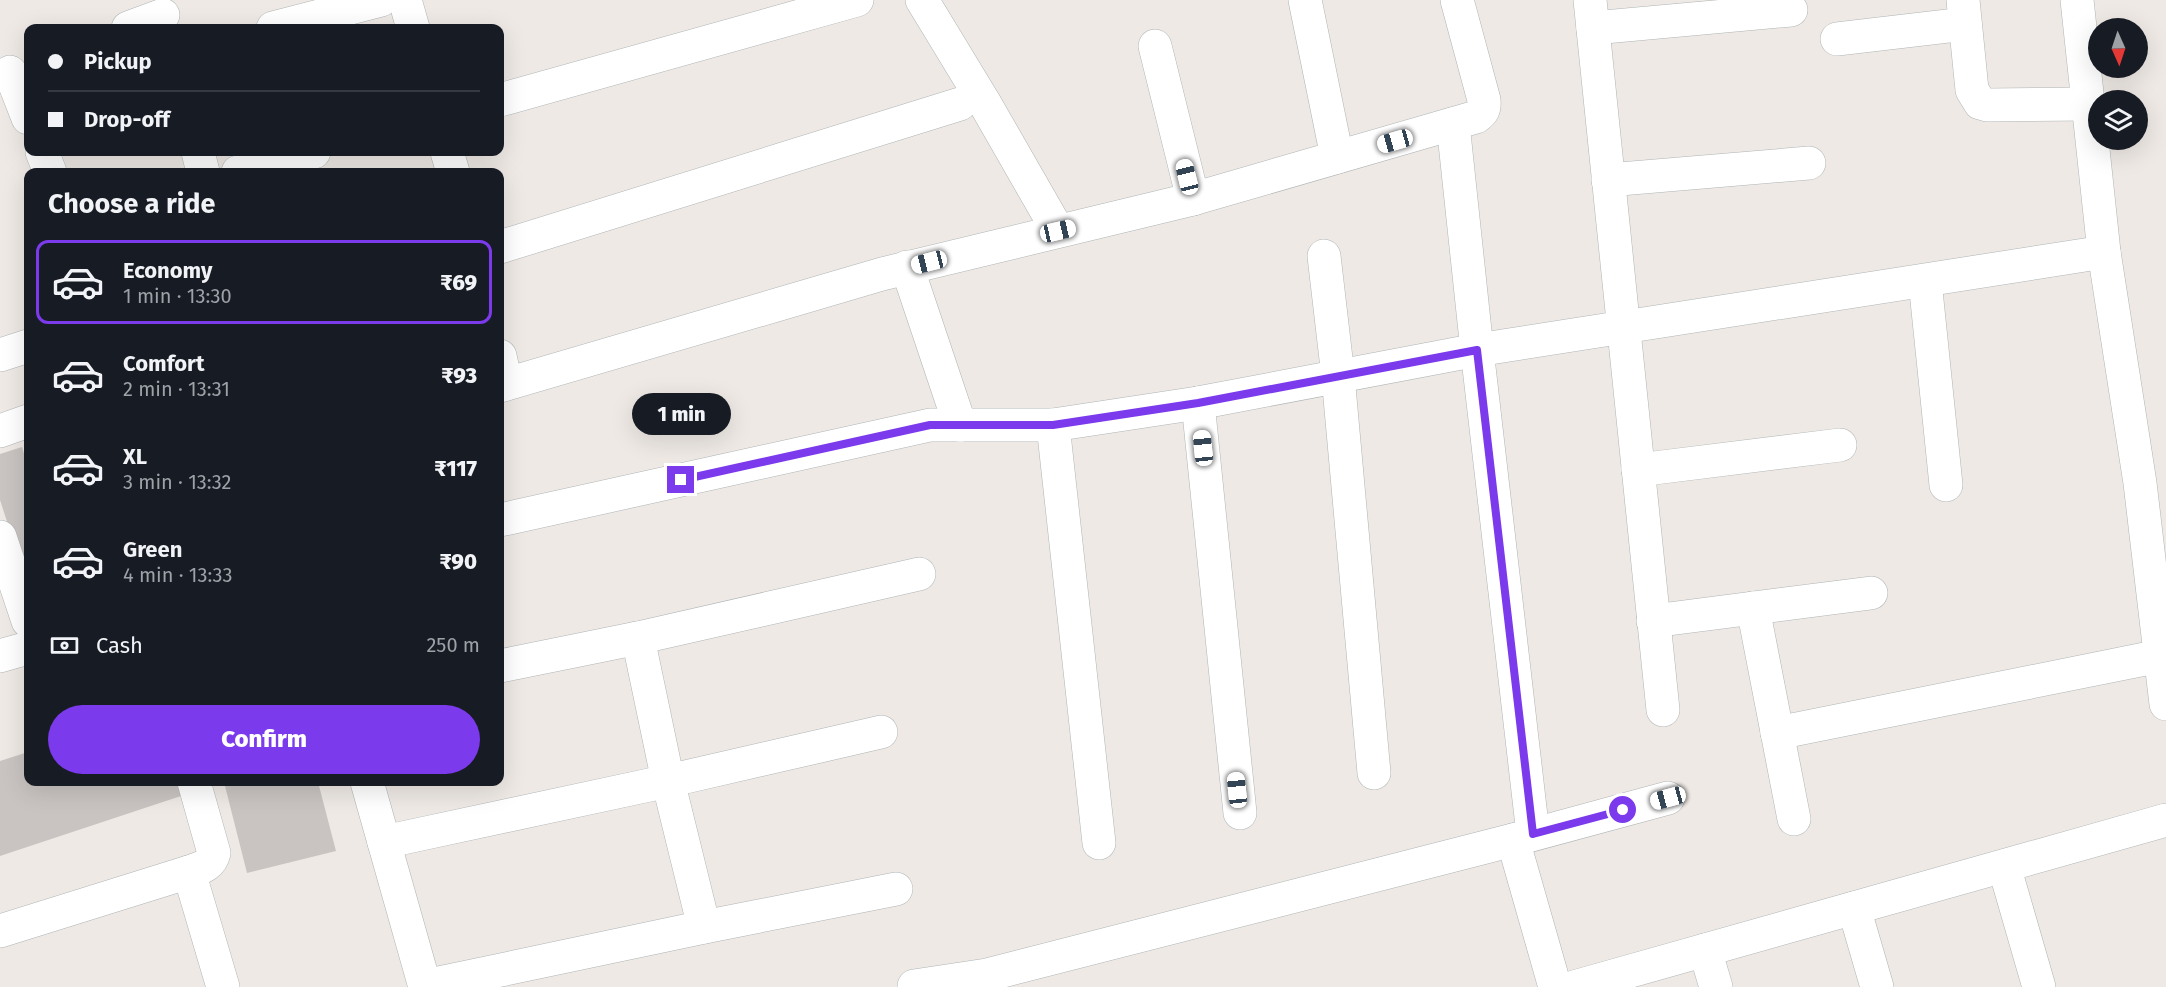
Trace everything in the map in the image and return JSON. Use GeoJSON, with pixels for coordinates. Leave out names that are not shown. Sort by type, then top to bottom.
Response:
{"type":"FeatureCollection","features":[{"type":"Feature","properties":{"kind":"street"},"geometry":{"type":"LineString","coordinates":[[288,24],[381,0]]}},
{"type":"Feature","properties":{"kind":"street"},"geometry":{"type":"LineString","coordinates":[[405,0],[412,24]]}},
{"type":"Feature","properties":{"kind":"street"},"geometry":{"type":"LineString","coordinates":[[504,99],[858,0]]}},
{"type":"Feature","properties":{"kind":"street"},"geometry":{"type":"LineString","coordinates":[[922,0],[1058,231]]}},
{"type":"Feature","properties":{"kind":"street"},"geometry":{"type":"LineString","coordinates":[[1305,0],[1337,157]]}},
{"type":"Feature","properties":{"kind":"street"},"geometry":{"type":"LineString","coordinates":[[504,375],[907,267],[1193,199],[1476,117],[1485,107],[1457,0]]}},
{"type":"Feature","properties":{"kind":"street"},"geometry":{"type":"LineString","coordinates":[[2077,0],[2088,95]]}},
{"type":"Feature","properties":{"kind":"street"},"geometry":{"type":"LineString","coordinates":[[1663,710],[1622,327],[1592,14],[1791,10]]}},
{"type":"Feature","properties":{"kind":"street"},"geometry":{"type":"LineString","coordinates":[[1837,39],[1964,12],[1972,90],[1980,103],[1987,105],[2088,104]]}},
{"type":"Feature","properties":{"kind":"street"},"geometry":{"type":"LineString","coordinates":[[139,24],[163,15]]}},
{"type":"Feature","properties":{"kind":"street"},"geometry":{"type":"LineString","coordinates":[[1155,46],[1193,199]]}},
{"type":"Feature","properties":{"kind":"street"},"geometry":{"type":"LineString","coordinates":[[13,71],[24,105]]}},
{"type":"Feature","properties":{"kind":"street"},"geometry":{"type":"LineString","coordinates":[[504,246],[960,104]]}},
{"type":"Feature","properties":{"kind":"street"},"geometry":{"type":"LineString","coordinates":[[1453,124],[1477,350],[1523,837],[1558,986],[1705,950],[2166,820]]}},
{"type":"Feature","properties":{"kind":"street"},"geometry":{"type":"LineString","coordinates":[[2094,150],[2104,252],[2140,483],[2166,704]]}},
{"type":"Feature","properties":{"kind":"street"},"geometry":{"type":"LineString","coordinates":[[253,168],[299,156]]}},
{"type":"Feature","properties":{"kind":"street"},"geometry":{"type":"LineString","coordinates":[[1608,180],[1809,163]]}},
{"type":"Feature","properties":{"kind":"street"},"geometry":{"type":"LineString","coordinates":[[504,519],[930,425],[1053,425],[1198,403],[1477,350],[2104,252]]}},
{"type":"Feature","properties":{"kind":"street"},"geometry":{"type":"LineString","coordinates":[[1324,256],[1338,376],[1374,773]]}},
{"type":"Feature","properties":{"kind":"street"},"geometry":{"type":"LineString","coordinates":[[907,267],[960,425]]}},
{"type":"Feature","properties":{"kind":"street"},"geometry":{"type":"LineString","coordinates":[[1925,280],[1946,485]]}},
{"type":"Feature","properties":{"kind":"street"},"geometry":{"type":"LineString","coordinates":[[0,355],[24,347]]}},
{"type":"Feature","properties":{"kind":"street"},"geometry":{"type":"LineString","coordinates":[[1198,403],[1240,813]]}},
{"type":"Feature","properties":{"kind":"street"},"geometry":{"type":"LineString","coordinates":[[0,431],[24,422]]}},
{"type":"Feature","properties":{"kind":"street"},"geometry":{"type":"LineString","coordinates":[[1053,425],[1099,843]]}},
{"type":"Feature","properties":{"kind":"street"},"geometry":{"type":"LineString","coordinates":[[1638,470],[1840,444]]}},
{"type":"Feature","properties":{"kind":"street"},"geometry":{"type":"LineString","coordinates":[[0,537],[24,609]]}},
{"type":"Feature","properties":{"kind":"street"},"geometry":{"type":"LineString","coordinates":[[504,665],[638,638],[919,574]]}},
{"type":"Feature","properties":{"kind":"street"},"geometry":{"type":"LineString","coordinates":[[1653,621],[1871,593]]}},
{"type":"Feature","properties":{"kind":"street"},"geometry":{"type":"LineString","coordinates":[[1753,608],[1794,819]]}},
{"type":"Feature","properties":{"kind":"street"},"geometry":{"type":"LineString","coordinates":[[638,638],[668,781],[704,927]]}},
{"type":"Feature","properties":{"kind":"street"},"geometry":{"type":"LineString","coordinates":[[0,656],[24,649]]}},
{"type":"Feature","properties":{"kind":"street"},"geometry":{"type":"LineString","coordinates":[[1777,733],[2160,656]]}},
{"type":"Feature","properties":{"kind":"street"},"geometry":{"type":"LineString","coordinates":[[384,842],[668,781],[881,732]]}},
{"type":"Feature","properties":{"kind":"street"},"geometry":{"type":"LineString","coordinates":[[0,931],[207,865],[214,853],[195,786]]}},
{"type":"Feature","properties":{"kind":"street"},"geometry":{"type":"LineString","coordinates":[[368,786],[425,987],[704,927],[896,889]]}},
{"type":"Feature","properties":{"kind":"street"},"geometry":{"type":"LineString","coordinates":[[914,986],[988,981],[1668,798]]}},
{"type":"Feature","properties":{"kind":"street"},"geometry":{"type":"LineString","coordinates":[[2004,866],[2039,987]]}},
{"type":"Feature","properties":{"kind":"street"},"geometry":{"type":"LineString","coordinates":[[189,872],[223,987]]}},
{"type":"Feature","properties":{"kind":"street"},"geometry":{"type":"LineString","coordinates":[[1854,908],[1877,987]]}},
{"type":"Feature","properties":{"kind":"street"},"geometry":{"type":"LineString","coordinates":[[1705,950],[1716,987]]}},
{"type":"Feature","properties":{"kind":"building"},"geometry":{"type":"Polygon","coordinates":[[[22,447],[24,454],[24,574],[0,500],[0,454],[22,447]]]}},
{"type":"Feature","properties":{"kind":"building"},"geometry":{"type":"Polygon","coordinates":[[[24,753],[24,786],[184,786],[187,794],[0,856],[0,761],[24,753]]]}},
{"type":"Feature","properties":{"kind":"building"},"geometry":{"type":"Polygon","coordinates":[[[225,786],[319,786],[336,851],[247,873],[225,786]]]}},
{"type":"Feature","properties":{"kind":"route"},"geometry":{"type":"LineString","coordinates":[[681,480],[930,425],[1053,425],[1198,403],[1477,350],[1533,834],[1623,810]]}}]}
